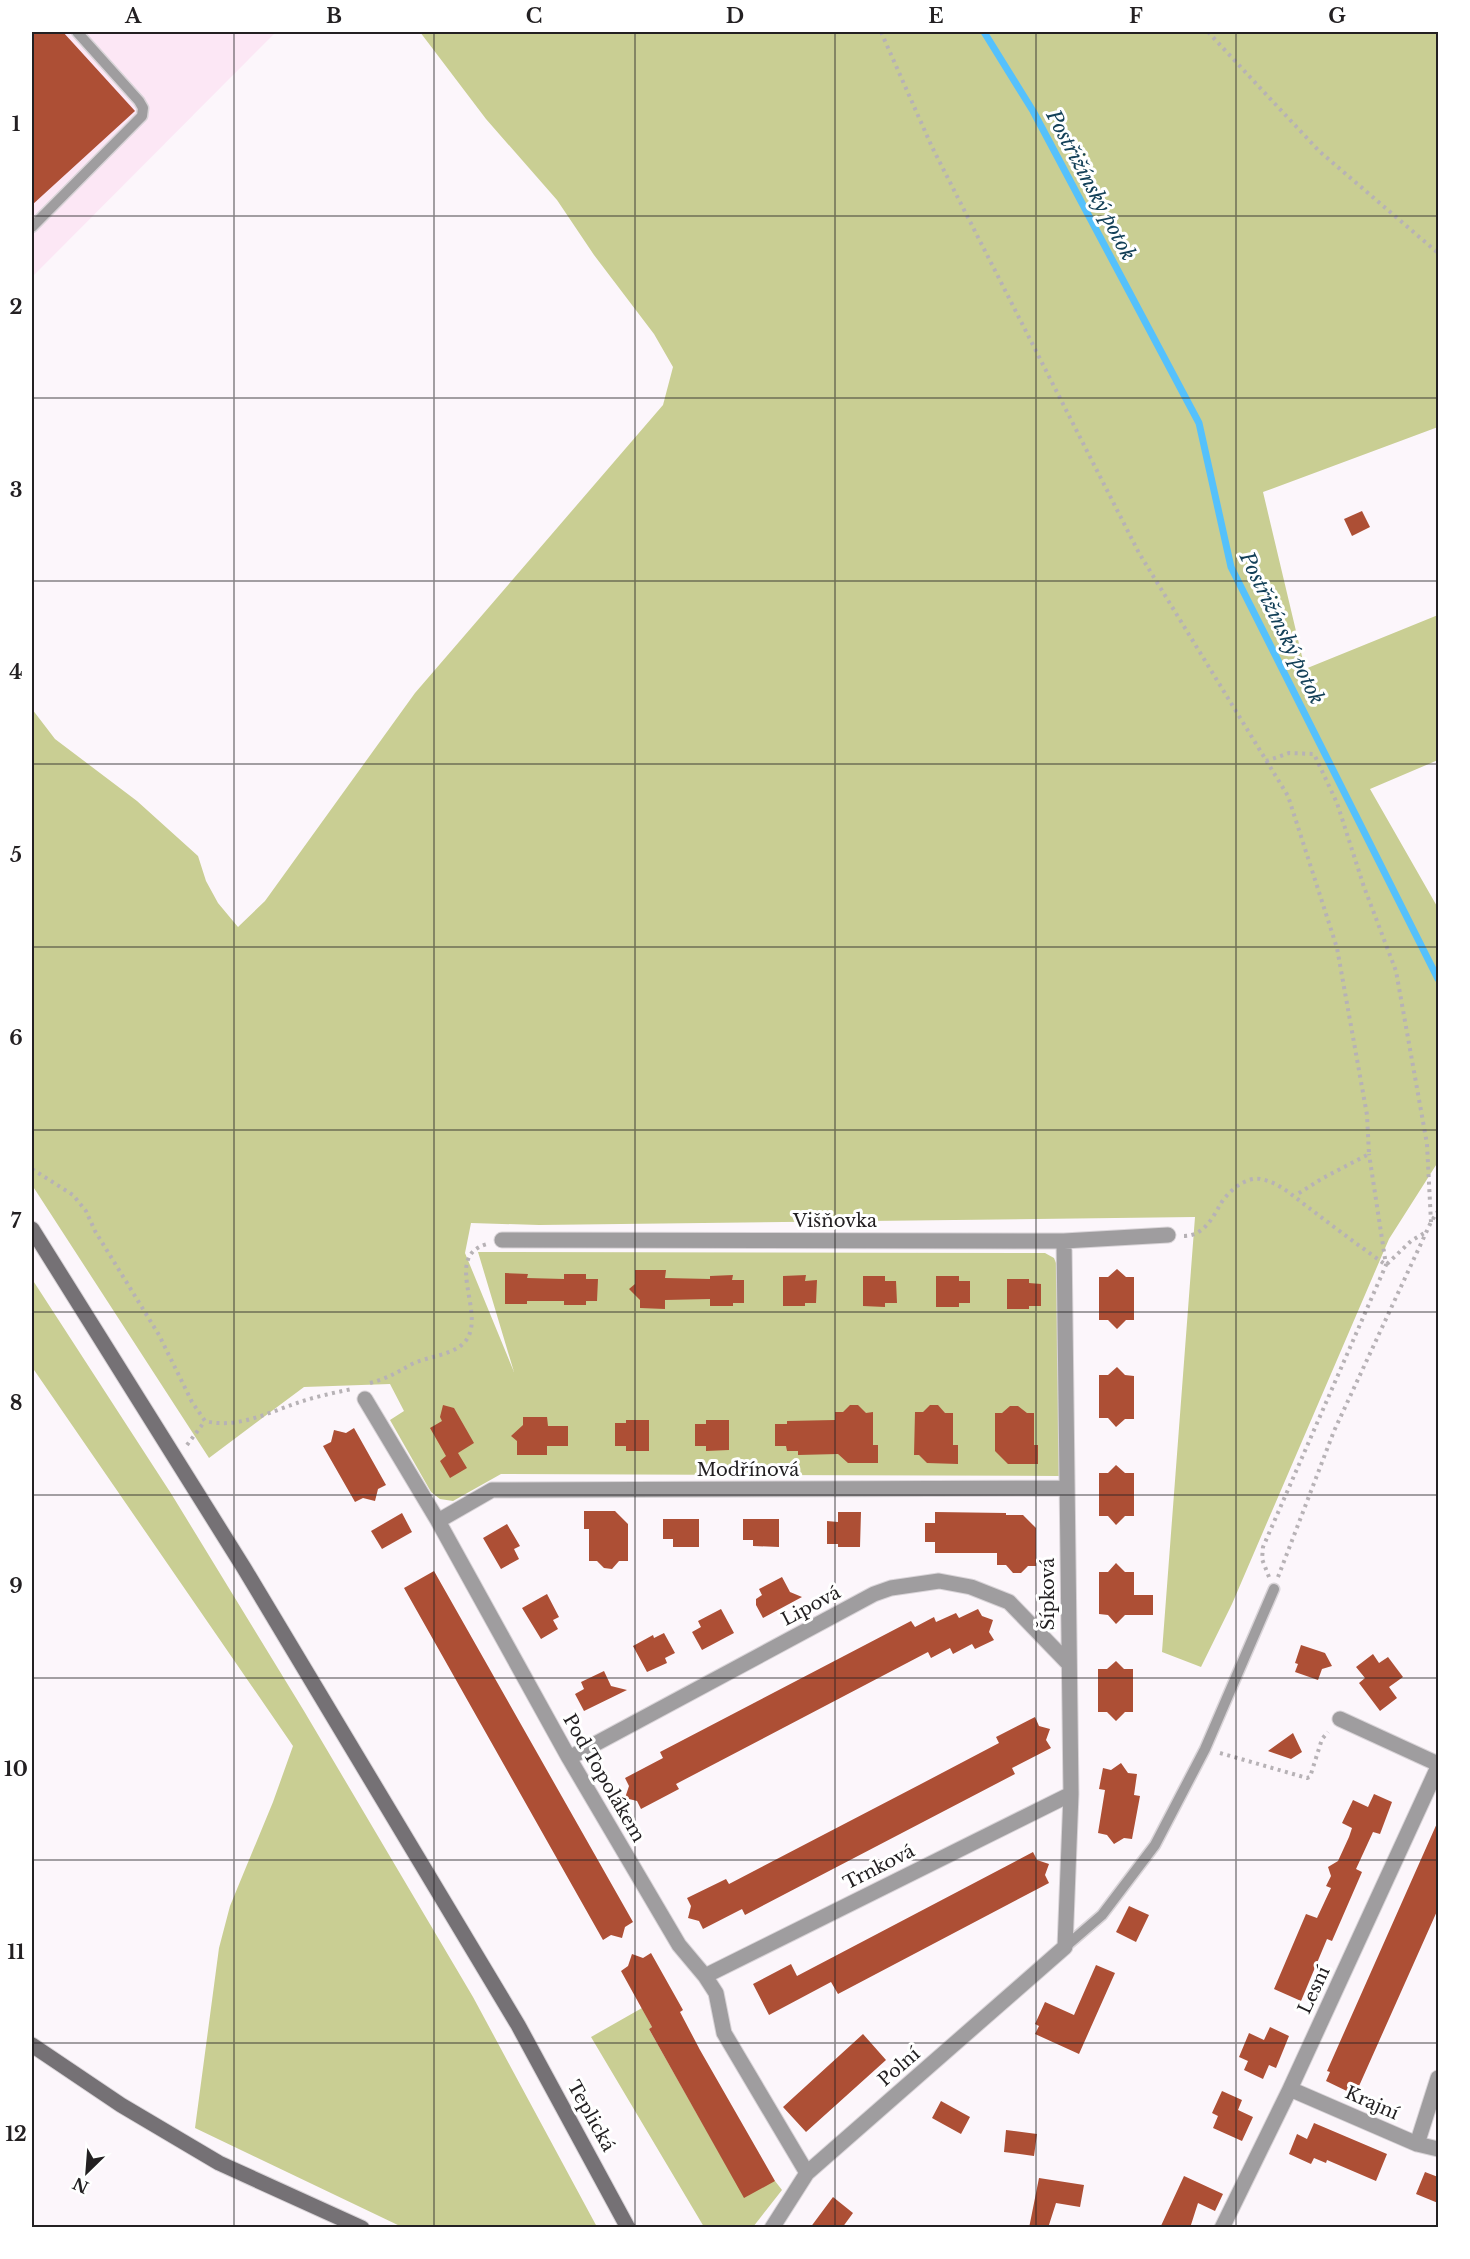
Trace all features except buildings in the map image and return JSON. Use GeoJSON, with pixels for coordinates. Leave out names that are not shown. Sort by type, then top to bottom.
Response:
{"type":"FeatureCollection","features":[{"type":"Feature","properties":{"kind":"main road","name":"Teplická"},"geometry":{"type":"LineString","coordinates":[[32,1229],[244,1568],[518,2025],[628,2228]]}},
{"type":"Feature","properties":{"kind":"main road"},"geometry":{"type":"LineString","coordinates":[[32,2045],[130,2110],[219,2163],[362,2228]]}},
{"type":"Feature","properties":{"kind":"street","name":"Višňovka"},"geometry":{"type":"LineString","coordinates":[[502,1240],[1064,1241],[1168,1235]]}},
{"type":"Feature","properties":{"kind":"street","name":"Šípková"},"geometry":{"type":"LineString","coordinates":[[1064,1241],[1071,1794],[1065,1947]]}},
{"type":"Feature","properties":{"kind":"street","name":"Pod Topolákem"},"geometry":{"type":"LineString","coordinates":[[362,1391],[438,1521],[569,1758],[679,1945],[716,1993],[724,2033],[807,2174]]}},
{"type":"Feature","properties":{"kind":"street","name":"Modřínová"},"geometry":{"type":"LineString","coordinates":[[438,1521],[492,1490],[1067,1488]]}},
{"type":"Feature","properties":{"kind":"street","name":"Lipová"},"geometry":{"type":"LineString","coordinates":[[569,1758],[864,1599],[891,1588],[939,1581],[971,1587],[1009,1602],[1068,1663]]}},
{"type":"Feature","properties":{"kind":"street"},"geometry":{"type":"LineString","coordinates":[[1340,1719],[1438,1766]]}},
{"type":"Feature","properties":{"kind":"street","name":"Lesní"},"geometry":{"type":"LineString","coordinates":[[1222,2228],[1290,2089],[1438,1766]]}},
{"type":"Feature","properties":{"kind":"street","name":"Trnková"},"geometry":{"type":"LineString","coordinates":[[705,1976],[1071,1794]]}},
{"type":"Feature","properties":{"kind":"street","name":"Polní"},"geometry":{"type":"LineString","coordinates":[[772,2228],[807,2174],[1065,1947]]}},
{"type":"Feature","properties":{"kind":"street"},"geometry":{"type":"LineString","coordinates":[[1417,2144],[1438,2078]]}},
{"type":"Feature","properties":{"kind":"street","name":"Krajní"},"geometry":{"type":"LineString","coordinates":[[1290,2089],[1417,2144],[1438,2150]]}},
{"type":"Feature","properties":{"kind":"lane"},"geometry":{"type":"LineString","coordinates":[[32,227],[142,116],[143,108],[139,101],[77,32]]}},
{"type":"Feature","properties":{"kind":"lane"},"geometry":{"type":"LineString","coordinates":[[1065,1947],[1102,1915],[1145,1860],[1178,1804],[1205,1749],[1274,1589]]}},
{"type":"Feature","properties":{"kind":"path"},"geometry":{"type":"LineString","coordinates":[[881,32],[932,147],[1139,553],[1288,796],[1337,948],[1367,1115],[1369,1154],[1386,1265]]}},
{"type":"Feature","properties":{"kind":"path"},"geometry":{"type":"LineString","coordinates":[[1208,32],[1319,151],[1438,253]]}},
{"type":"Feature","properties":{"kind":"path"},"geometry":{"type":"LineString","coordinates":[[1266,761],[1289,753],[1314,754],[1337,802],[1364,887],[1396,971],[1427,1144],[1431,1222]]}},
{"type":"Feature","properties":{"kind":"path"},"geometry":{"type":"LineString","coordinates":[[1296,1195],[1369,1154]]}},
{"type":"Feature","properties":{"kind":"path"},"geometry":{"type":"LineString","coordinates":[[32,1169],[73,1195],[86,1211],[95,1231],[159,1335],[192,1402],[205,1421],[215,1424],[250,1421],[298,1403],[362,1391],[413,1364],[461,1345],[468,1338],[470,1330],[466,1262],[468,1256],[477,1246],[502,1240]]}},
{"type":"Feature","properties":{"kind":"path"},"geometry":{"type":"LineString","coordinates":[[1168,1235],[1197,1234],[1210,1222],[1231,1191],[1252,1179],[1262,1179],[1296,1195],[1309,1208],[1386,1265]]}},
{"type":"Feature","properties":{"kind":"path"},"geometry":{"type":"LineString","coordinates":[[1274,1589],[1334,1431],[1426,1232],[1438,1211]]}},
{"type":"Feature","properties":{"kind":"path"},"geometry":{"type":"LineString","coordinates":[[1274,1589],[1262,1559],[1263,1547],[1386,1265],[1411,1241],[1426,1232]]}},
{"type":"Feature","properties":{"kind":"path"},"geometry":{"type":"LineString","coordinates":[[176,1459],[205,1421]]}},
{"type":"Feature","properties":{"kind":"path"},"geometry":{"type":"LineString","coordinates":[[1205,1749],[1307,1778],[1310,1777],[1322,1739],[1340,1719]]}},
{"type":"Feature","properties":{"kind":"shaded area"},"geometry":{"type":"Polygon","coordinates":[[[32,32],[276,32],[32,277],[32,32]]]}},
{"type":"Feature","properties":{"kind":"green space"},"geometry":{"type":"Polygon","coordinates":[[[420,32],[1438,32],[1438,427],[1263,492],[1305,669],[1438,615],[1438,760],[1370,789],[1438,908],[1438,1162],[1389,1239],[1232,1604],[1201,1667],[1162,1652],[1195,1217],[539,1225],[471,1223],[465,1253],[514,1372],[478,1252],[1045,1253],[1054,1258],[1058,1268],[1060,1476],[501,1474],[453,1501],[440,1499],[431,1492],[390,1420],[404,1411],[390,1384],[304,1387],[209,1458],[32,1185],[32,709],[55,739],[137,801],[198,856],[206,881],[218,903],[238,927],[265,901],[415,693],[663,405],[673,367],[654,334],[594,255],[557,200],[486,119],[420,32]]]}},
{"type":"Feature","properties":{"kind":"green space"},"geometry":{"type":"Polygon","coordinates":[[[32,1279],[172,1495],[304,1711],[473,1997],[597,2227],[402,2227],[195,2128],[219,1948],[230,1906],[273,1802],[293,1746],[32,1367],[32,1279]]]}},
{"type":"Feature","properties":{"kind":"green space"},"geometry":{"type":"Polygon","coordinates":[[[642,2008],[652,2027],[649,2029],[734,2179],[775,2181],[782,2190],[753,2227],[704,2227],[591,2037],[642,2008]]]}},
{"type":"Feature","properties":{"kind":"waterway","name":"Postřižínský potok"},"geometry":{"type":"LineString","coordinates":[[984,32],[1033,111],[1199,423],[1231,567],[1438,979]]}}]}
